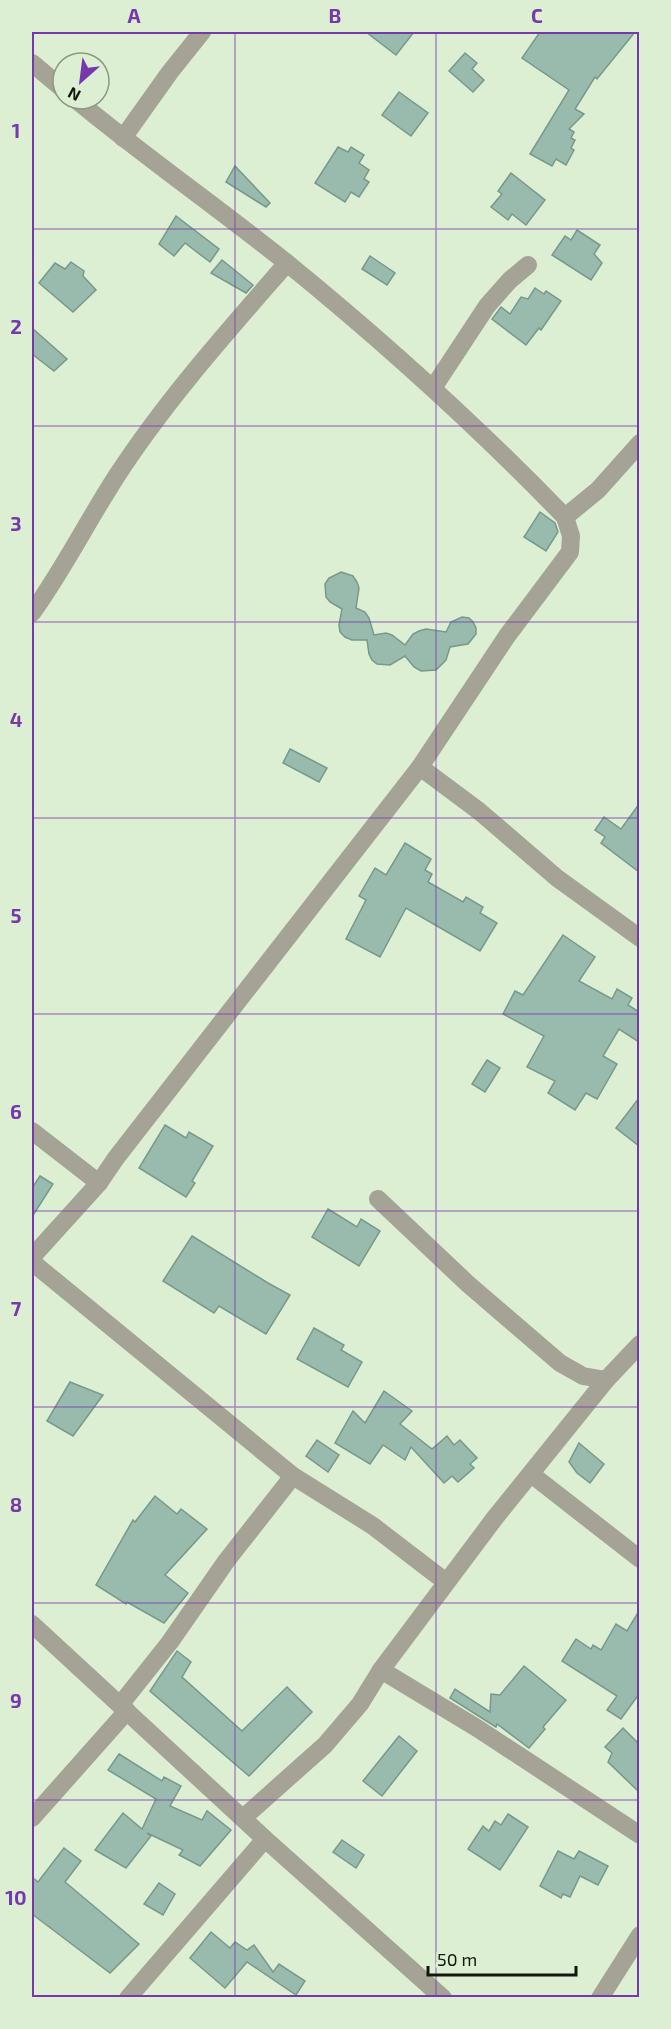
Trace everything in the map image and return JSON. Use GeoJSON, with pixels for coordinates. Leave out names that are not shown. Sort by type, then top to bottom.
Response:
{"type":"FeatureCollection","features":[{"type":"Feature","properties":{"kind":"street"},"geometry":{"type":"LineString","coordinates":[[123,138],[202,32]]}},
{"type":"Feature","properties":{"kind":"street"},"geometry":{"type":"LineString","coordinates":[[32,63],[51,79]]}},
{"type":"Feature","properties":{"kind":"street"},"geometry":{"type":"LineString","coordinates":[[32,1257],[99,1183],[116,1158],[420,767],[507,636],[570,552],[571,536],[564,517],[433,388],[286,263],[90,111]]}},
{"type":"Feature","properties":{"kind":"street"},"geometry":{"type":"LineString","coordinates":[[32,612],[52,586],[116,477],[158,419],[201,361],[286,263]]}},
{"type":"Feature","properties":{"kind":"street"},"geometry":{"type":"LineString","coordinates":[[433,388],[487,306],[510,279],[528,265]]}},
{"type":"Feature","properties":{"kind":"street"},"geometry":{"type":"LineString","coordinates":[[564,517],[598,490],[639,443]]}},
{"type":"Feature","properties":{"kind":"street"},"geometry":{"type":"LineString","coordinates":[[420,767],[479,811],[557,878],[639,938]]}},
{"type":"Feature","properties":{"kind":"street"},"geometry":{"type":"LineString","coordinates":[[32,1131],[99,1183]]}},
{"type":"Feature","properties":{"kind":"street"},"geometry":{"type":"LineString","coordinates":[[378,1199],[460,1277],[560,1363],[583,1376],[606,1380]]}},
{"type":"Feature","properties":{"kind":"street"},"geometry":{"type":"LineString","coordinates":[[32,1262],[293,1476],[373,1526],[446,1582]]}},
{"type":"Feature","properties":{"kind":"street"},"geometry":{"type":"LineString","coordinates":[[243,1818],[325,1745],[360,1704],[381,1670],[494,1519],[606,1380],[639,1344]]}},
{"type":"Feature","properties":{"kind":"street"},"geometry":{"type":"LineString","coordinates":[[531,1474],[639,1559]]}},
{"type":"Feature","properties":{"kind":"street"},"geometry":{"type":"LineString","coordinates":[[32,1818],[123,1708],[227,1560],[293,1476]]}},
{"type":"Feature","properties":{"kind":"street"},"geometry":{"type":"LineString","coordinates":[[32,1624],[265,1839],[444,1998]]}},
{"type":"Feature","properties":{"kind":"street"},"geometry":{"type":"LineString","coordinates":[[381,1670],[477,1728],[639,1835]]}},
{"type":"Feature","properties":{"kind":"street"},"geometry":{"type":"LineString","coordinates":[[128,1998],[265,1839]]}},
{"type":"Feature","properties":{"kind":"street"},"geometry":{"type":"LineString","coordinates":[[600,1998],[639,1935]]}},
{"type":"Feature","properties":{"kind":"building"},"geometry":{"type":"Polygon","coordinates":[[[366,32],[414,32],[396,55],[366,32]]]}},
{"type":"Feature","properties":{"kind":"building"},"geometry":{"type":"Polygon","coordinates":[[[540,32],[635,32],[597,79],[595,77],[575,109],[584,114],[569,129],[574,132],[571,138],[575,140],[571,148],[574,150],[566,165],[556,159],[552,166],[530,154],[569,90],[522,58],[540,32]]]}},
{"type":"Feature","properties":{"kind":"building"},"geometry":{"type":"Polygon","coordinates":[[[465,53],[477,63],[472,69],[484,80],[473,92],[449,71],[465,53]]]}},
{"type":"Feature","properties":{"kind":"building"},"geometry":{"type":"Polygon","coordinates":[[[399,92],[428,113],[411,136],[382,115],[399,92]]]}},
{"type":"Feature","properties":{"kind":"building"},"geometry":{"type":"Polygon","coordinates":[[[338,147],[348,152],[351,147],[364,155],[359,163],[369,170],[364,179],[369,182],[359,197],[351,192],[345,202],[315,183],[338,147]]]}},
{"type":"Feature","properties":{"kind":"building"},"geometry":{"type":"Polygon","coordinates":[[[235,166],[270,203],[266,207],[226,182],[235,166]]]}},
{"type":"Feature","properties":{"kind":"building"},"geometry":{"type":"Polygon","coordinates":[[[511,173],[545,200],[526,225],[512,214],[508,220],[491,207],[502,194],[498,191],[511,173]]]}},
{"type":"Feature","properties":{"kind":"building"},"geometry":{"type":"Polygon","coordinates":[[[176,216],[219,249],[210,262],[185,243],[174,256],[159,244],[176,216]]]}},
{"type":"Feature","properties":{"kind":"building"},"geometry":{"type":"Polygon","coordinates":[[[577,230],[600,245],[594,254],[602,263],[591,280],[552,255],[565,236],[571,240],[577,230]]]}},
{"type":"Feature","properties":{"kind":"building"},"geometry":{"type":"Polygon","coordinates":[[[370,256],[395,273],[387,285],[362,269],[370,256]]]}},
{"type":"Feature","properties":{"kind":"building"},"geometry":{"type":"Polygon","coordinates":[[[222,260],[253,285],[246,293],[211,273],[222,260]]]}},
{"type":"Feature","properties":{"kind":"building"},"geometry":{"type":"Polygon","coordinates":[[[71,262],[84,271],[83,276],[96,290],[73,312],[39,283],[55,263],[65,269],[71,262]]]}},
{"type":"Feature","properties":{"kind":"building"},"geometry":{"type":"Polygon","coordinates":[[[535,288],[544,294],[546,291],[561,301],[541,330],[539,328],[526,345],[492,319],[501,307],[510,314],[521,297],[528,299],[535,288]]]}},
{"type":"Feature","properties":{"kind":"building"},"geometry":{"type":"Polygon","coordinates":[[[32,328],[67,359],[54,371],[32,354],[32,328]]]}},
{"type":"Feature","properties":{"kind":"building"},"geometry":{"type":"Polygon","coordinates":[[[540,512],[555,523],[558,532],[546,551],[524,537],[540,512]]]}},
{"type":"Feature","properties":{"kind":"building"},"geometry":{"type":"Polygon","coordinates":[[[341,572],[353,576],[357,582],[359,588],[356,608],[365,612],[369,618],[374,635],[386,633],[405,645],[413,634],[419,631],[426,629],[446,632],[451,622],[462,617],[469,618],[473,622],[476,634],[468,644],[450,647],[446,660],[436,670],[421,671],[414,667],[405,656],[390,665],[377,664],[369,654],[367,640],[352,640],[340,632],[342,609],[326,597],[325,584],[329,578],[341,572]]]}},
{"type":"Feature","properties":{"kind":"building"},"geometry":{"type":"Polygon","coordinates":[[[290,749],[327,768],[319,782],[283,763],[290,749]]]}},
{"type":"Feature","properties":{"kind":"building"},"geometry":{"type":"Polygon","coordinates":[[[639,804],[639,872],[601,843],[605,837],[595,830],[604,817],[621,829],[639,804]]]}},
{"type":"Feature","properties":{"kind":"building"},"geometry":{"type":"Polygon","coordinates":[[[405,843],[431,859],[425,870],[432,874],[428,882],[463,902],[466,897],[483,907],[480,913],[497,923],[480,951],[406,908],[380,957],[346,939],[366,900],[359,896],[375,868],[386,875],[405,843]]]}},
{"type":"Feature","properties":{"kind":"building"},"geometry":{"type":"Polygon","coordinates":[[[563,935],[595,957],[579,981],[612,999],[617,989],[632,998],[628,1005],[639,1012],[639,1042],[619,1029],[603,1056],[617,1064],[597,1099],[586,1093],[575,1110],[548,1093],[555,1081],[527,1067],[544,1036],[503,1014],[515,991],[523,995],[563,935]]]}},
{"type":"Feature","properties":{"kind":"building"},"geometry":{"type":"Polygon","coordinates":[[[487,1060],[500,1068],[485,1092],[472,1084],[487,1060]]]}},
{"type":"Feature","properties":{"kind":"building"},"geometry":{"type":"Polygon","coordinates":[[[639,1098],[639,1146],[616,1128],[639,1098]]]}},
{"type":"Feature","properties":{"kind":"building"},"geometry":{"type":"Polygon","coordinates":[[[165,1125],[186,1138],[189,1132],[213,1146],[192,1181],[195,1183],[186,1197],[139,1168],[165,1125]]]}},
{"type":"Feature","properties":{"kind":"building"},"geometry":{"type":"Polygon","coordinates":[[[40,1176],[53,1184],[32,1217],[32,1188],[40,1176]]]}},
{"type":"Feature","properties":{"kind":"building"},"geometry":{"type":"Polygon","coordinates":[[[328,1209],[357,1227],[361,1219],[380,1231],[359,1266],[312,1237],[328,1209]]]}},
{"type":"Feature","properties":{"kind":"building"},"geometry":{"type":"Polygon","coordinates":[[[192,1236],[290,1295],[266,1334],[219,1306],[214,1313],[163,1281],[192,1236]]]}},
{"type":"Feature","properties":{"kind":"building"},"geometry":{"type":"Polygon","coordinates":[[[314,1328],[344,1345],[341,1350],[362,1362],[348,1387],[297,1359],[314,1328]]]}},
{"type":"Feature","properties":{"kind":"building"},"geometry":{"type":"Polygon","coordinates":[[[70,1382],[103,1395],[73,1436],[47,1421],[70,1382]]]}},
{"type":"Feature","properties":{"kind":"building"},"geometry":{"type":"Polygon","coordinates":[[[384,1391],[412,1411],[400,1424],[432,1449],[447,1436],[454,1445],[460,1440],[477,1458],[470,1464],[474,1468],[458,1482],[452,1476],[444,1483],[411,1447],[405,1460],[383,1445],[370,1464],[335,1443],[353,1411],[365,1423],[384,1391]]]}},
{"type":"Feature","properties":{"kind":"building"},"geometry":{"type":"Polygon","coordinates":[[[317,1440],[339,1455],[328,1472],[306,1456],[317,1440]]]}},
{"type":"Feature","properties":{"kind":"building"},"geometry":{"type":"Polygon","coordinates":[[[579,1443],[604,1464],[590,1483],[577,1473],[569,1462],[579,1443]]]}},
{"type":"Feature","properties":{"kind":"building"},"geometry":{"type":"Polygon","coordinates":[[[155,1496],[177,1514],[181,1509],[207,1529],[165,1575],[188,1593],[164,1623],[127,1602],[126,1604],[96,1585],[133,1520],[135,1522],[155,1496]]]}},
{"type":"Feature","properties":{"kind":"building"},"geometry":{"type":"Polygon","coordinates":[[[639,1611],[639,1694],[621,1719],[607,1710],[617,1696],[562,1661],[576,1639],[591,1649],[593,1645],[601,1650],[616,1624],[627,1631],[639,1611]]]}},
{"type":"Feature","properties":{"kind":"building"},"geometry":{"type":"Polygon","coordinates":[[[177,1651],[191,1662],[182,1677],[242,1731],[287,1687],[312,1712],[249,1776],[150,1691],[177,1651]]]}},
{"type":"Feature","properties":{"kind":"building"},"geometry":{"type":"Polygon","coordinates":[[[524,1666],[566,1700],[529,1748],[497,1724],[496,1727],[450,1698],[455,1689],[490,1712],[491,1694],[500,1695],[524,1666]]]}},
{"type":"Feature","properties":{"kind":"building"},"geometry":{"type":"Polygon","coordinates":[[[623,1728],[639,1744],[639,1792],[608,1762],[612,1753],[605,1747],[623,1728]]]}},
{"type":"Feature","properties":{"kind":"building"},"geometry":{"type":"Polygon","coordinates":[[[399,1736],[417,1751],[382,1796],[363,1781],[399,1736]]]}},
{"type":"Feature","properties":{"kind":"building"},"geometry":{"type":"Polygon","coordinates":[[[119,1754],[162,1781],[164,1777],[181,1786],[170,1806],[202,1820],[207,1811],[231,1830],[200,1866],[179,1855],[183,1850],[147,1833],[151,1836],[126,1868],[95,1850],[123,1813],[142,1829],[156,1799],[108,1770],[119,1754]]]}},
{"type":"Feature","properties":{"kind":"building"},"geometry":{"type":"Polygon","coordinates":[[[508,1814],[528,1827],[500,1870],[468,1849],[483,1826],[489,1831],[495,1821],[501,1825],[508,1814]]]}},
{"type":"Feature","properties":{"kind":"building"},"geometry":{"type":"Polygon","coordinates":[[[342,1840],[364,1855],[356,1868],[333,1852],[342,1840]]]}},
{"type":"Feature","properties":{"kind":"building"},"geometry":{"type":"Polygon","coordinates":[[[64,1848],[81,1861],[65,1882],[139,1944],[110,1973],[32,1914],[32,1877],[38,1882],[64,1848]]]}},
{"type":"Feature","properties":{"kind":"building"},"geometry":{"type":"Polygon","coordinates":[[[558,1851],[574,1859],[579,1851],[608,1866],[598,1885],[580,1876],[570,1897],[563,1894],[561,1898],[540,1886],[558,1851]]]}},
{"type":"Feature","properties":{"kind":"building"},"geometry":{"type":"Polygon","coordinates":[[[159,1883],[175,1894],[163,1915],[144,1904],[159,1883]]]}},
{"type":"Feature","properties":{"kind":"building"},"geometry":{"type":"Polygon","coordinates":[[[211,1932],[230,1948],[235,1942],[247,1950],[254,1945],[273,1972],[279,1964],[305,1981],[296,1995],[247,1962],[225,1988],[190,1958],[211,1932]]]}}]}
